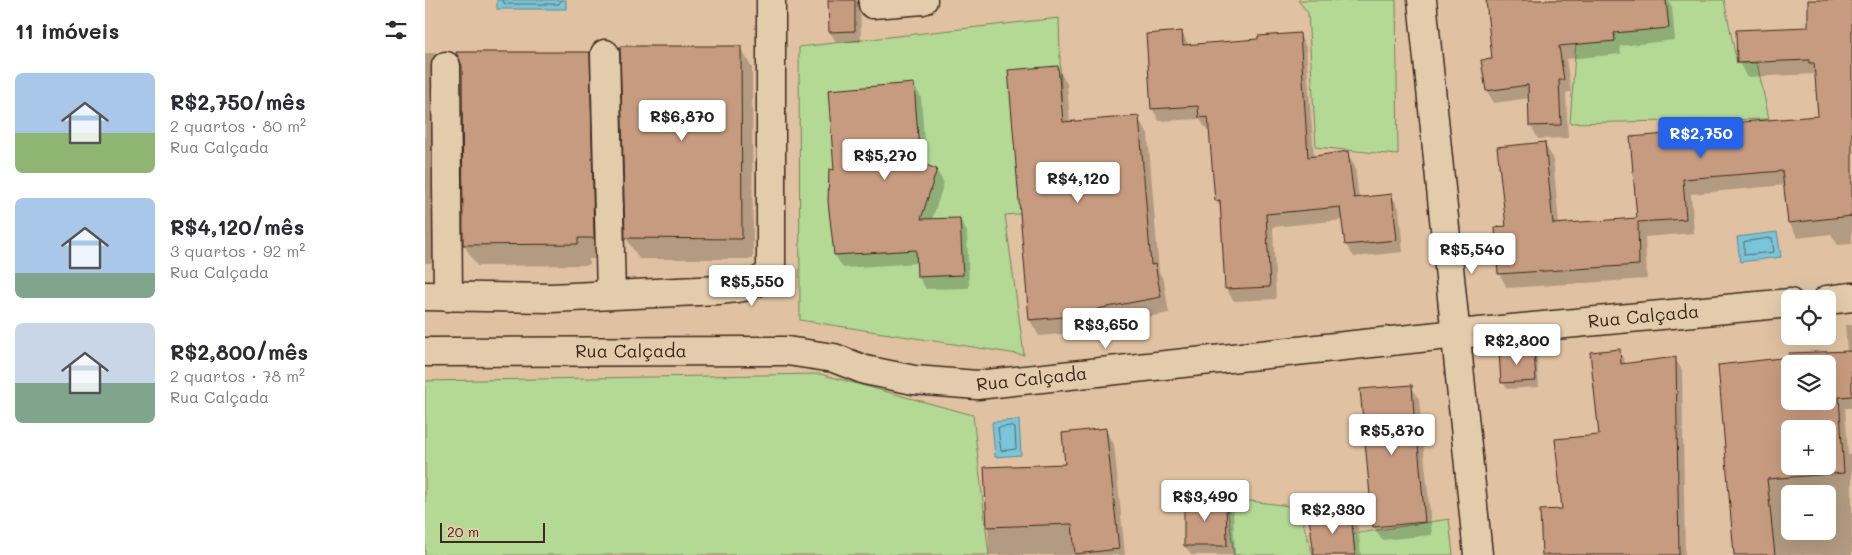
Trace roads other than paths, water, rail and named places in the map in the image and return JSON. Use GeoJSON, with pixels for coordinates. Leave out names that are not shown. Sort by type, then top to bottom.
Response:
{"type":"FeatureCollection","features":[{"type":"Feature","properties":{"kind":"street"},"geometry":{"type":"LineString","coordinates":[[446,66],[437,296],[551,298],[745,287],[760,283],[771,272],[771,0]]}},
{"type":"Feature","properties":{"kind":"street"},"geometry":{"type":"LineString","coordinates":[[873,4],[923,0]]}},
{"type":"Feature","properties":{"kind":"street"},"geometry":{"type":"LineString","coordinates":[[1422,0],[1478,555]]}},
{"type":"Feature","properties":{"kind":"street"},"geometry":{"type":"LineString","coordinates":[[605,54],[611,294]]}},
{"type":"Feature","properties":{"kind":"street"},"geometry":{"type":"LineString","coordinates":[[1836,299],[1852,297]]}},
{"type":"Feature","properties":{"kind":"street","name":"Rua Calçada"},"geometry":{"type":"LineString","coordinates":[[425,352],[787,351],[834,358],[865,370],[914,380],[977,385],[1457,334],[1781,304]]}},
{"type":"Feature","properties":{"kind":"water"},"geometry":{"type":"Polygon","coordinates":[[[497,0],[566,0],[566,9],[497,9],[497,0]]]}},
{"type":"Feature","properties":{"kind":"water"},"geometry":{"type":"Polygon","coordinates":[[[1777,232],[1781,257],[1740,262],[1737,237],[1777,232]]]}},
{"type":"Feature","properties":{"kind":"water"},"geometry":{"type":"Polygon","coordinates":[[[1019,420],[1021,455],[995,457],[992,422],[1019,420]]]}}]}
